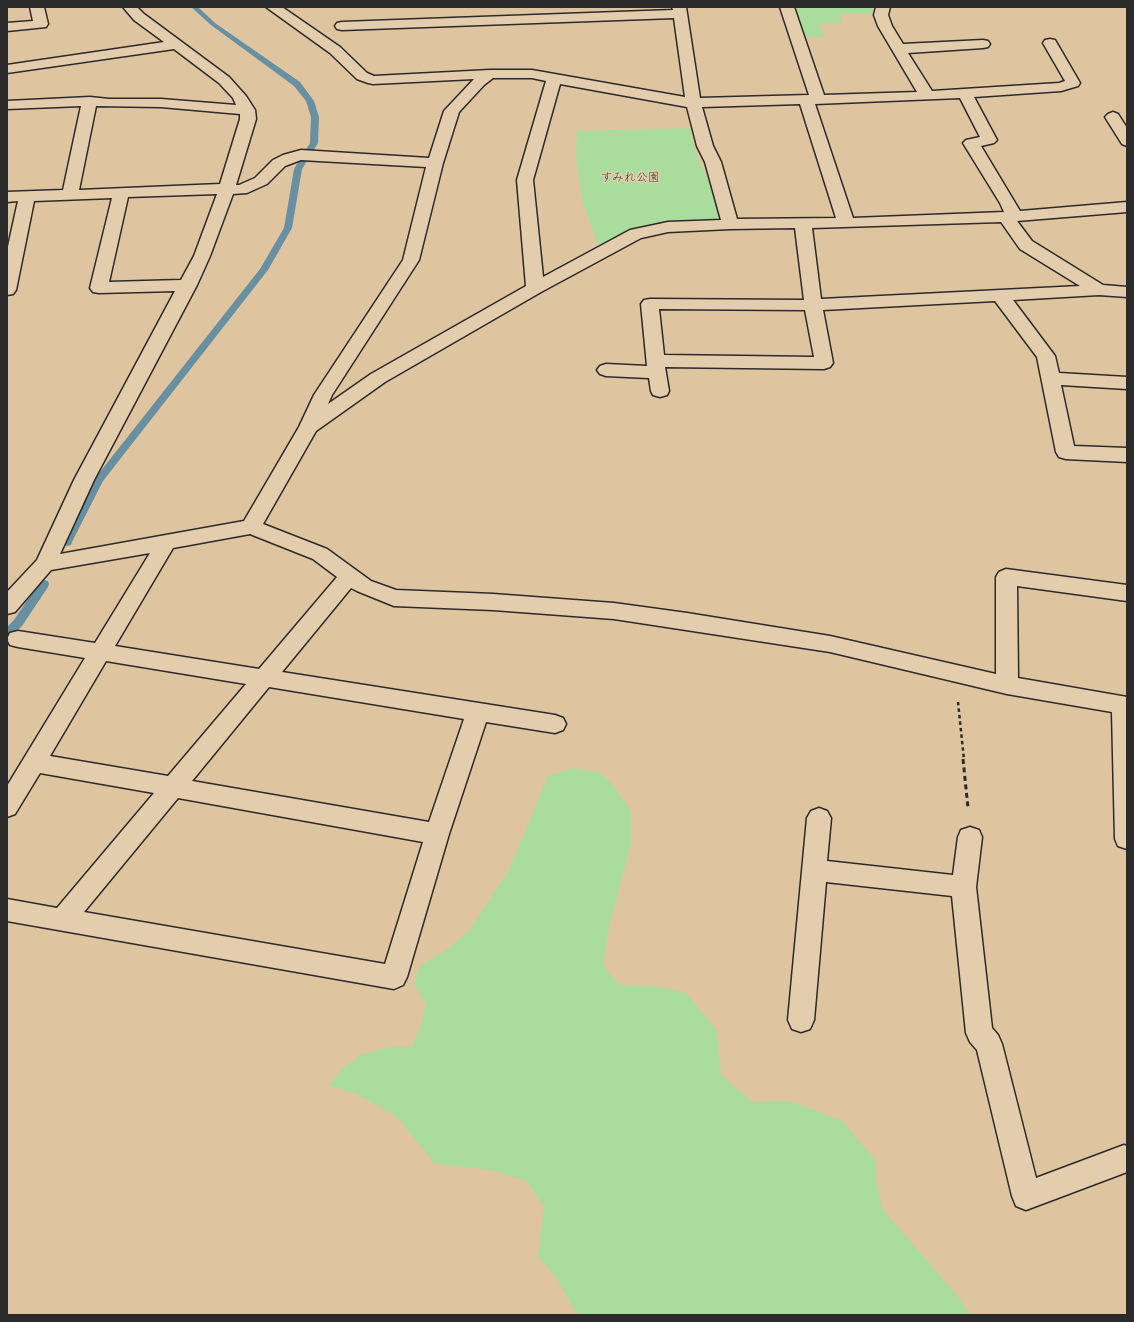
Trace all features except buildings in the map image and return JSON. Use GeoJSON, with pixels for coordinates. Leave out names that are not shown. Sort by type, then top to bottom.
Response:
{"type":"FeatureCollection","features":[{"type":"Feature","properties":{"kind":"street"},"geometry":{"type":"LineString","coordinates":[[7,26],[41,24],[37,7]]}},
{"type":"Feature","properties":{"kind":"street"},"geometry":{"type":"LineString","coordinates":[[7,606],[45,564],[84,480],[188,285],[202,256],[227,189],[248,119],[247,110],[239,96],[224,80],[175,45],[139,17],[130,7]]}},
{"type":"Feature","properties":{"kind":"street"},"geometry":{"type":"LineString","coordinates":[[273,7],[335,50],[362,76],[373,80],[490,74],[532,74],[676,101],[694,103],[927,96],[1061,87],[1073,83],[1050,43]]}},
{"type":"Feature","properties":{"kind":"street"},"geometry":{"type":"LineString","coordinates":[[457,7],[458,22]]}},
{"type":"Feature","properties":{"kind":"street"},"geometry":{"type":"LineString","coordinates":[[787,7],[846,223]]}},
{"type":"Feature","properties":{"kind":"street"},"geometry":{"type":"LineString","coordinates":[[884,7],[881,15],[885,26],[927,96]]}},
{"type":"Feature","properties":{"kind":"street"},"geometry":{"type":"LineString","coordinates":[[335,50],[342,20],[458,22],[569,12],[679,10],[694,103],[705,146],[713,162],[730,224]]}},
{"type":"Feature","properties":{"kind":"street"},"geometry":{"type":"LineString","coordinates":[[899,49],[983,44]]}},
{"type":"Feature","properties":{"kind":"street"},"geometry":{"type":"LineString","coordinates":[[7,69],[175,45]]}},
{"type":"Feature","properties":{"kind":"street"},"geometry":{"type":"LineString","coordinates":[[251,527],[309,427],[323,396],[411,260],[435,163],[452,112],[479,82],[490,74]]}},
{"type":"Feature","properties":{"kind":"street"},"geometry":{"type":"LineString","coordinates":[[535,288],[525,180],[554,78]]}},
{"type":"Feature","properties":{"kind":"street"},"geometry":{"type":"LineString","coordinates":[[964,93],[976,113],[989,140],[971,143],[1008,203],[1010,217],[1026,245],[1099,290]]}},
{"type":"Feature","properties":{"kind":"street"},"geometry":{"type":"LineString","coordinates":[[7,105],[90,101],[109,103],[161,103],[247,110]]}},
{"type":"Feature","properties":{"kind":"street"},"geometry":{"type":"LineString","coordinates":[[70,194],[90,101]]}},
{"type":"Feature","properties":{"kind":"street"},"geometry":{"type":"LineString","coordinates":[[1113,117],[1126,136]]}},
{"type":"Feature","properties":{"kind":"street"},"geometry":{"type":"LineString","coordinates":[[7,197],[121,192],[227,189],[241,190],[261,181],[279,164],[289,158],[308,156],[435,163]]}},
{"type":"Feature","properties":{"kind":"street"},"geometry":{"type":"LineString","coordinates":[[121,192],[99,288],[188,285]]}},
{"type":"Feature","properties":{"kind":"street"},"geometry":{"type":"LineString","coordinates":[[7,290],[27,196]]}},
{"type":"Feature","properties":{"kind":"street"},"geometry":{"type":"LineString","coordinates":[[309,427],[378,378],[535,288],[636,234],[668,227],[730,224],[846,223],[1010,217],[1125,209]]}},
{"type":"Feature","properties":{"kind":"street"},"geometry":{"type":"LineString","coordinates":[[606,370],[656,367],[824,363],[813,305],[803,223]]}},
{"type":"Feature","properties":{"kind":"street"},"geometry":{"type":"LineString","coordinates":[[660,391],[656,367],[650,304],[813,305],[1099,290],[1127,292]]}},
{"type":"Feature","properties":{"kind":"street"},"geometry":{"type":"LineString","coordinates":[[1000,295],[1046,356],[1066,452],[1127,455]]}},
{"type":"Feature","properties":{"kind":"street"},"geometry":{"type":"LineString","coordinates":[[1052,379],[1127,383]]}},
{"type":"Feature","properties":{"kind":"street"},"geometry":{"type":"LineString","coordinates":[[45,564],[251,527],[320,554],[364,586],[394,598],[493,602],[584,609],[687,621],[830,644],[1007,685],[1125,705],[1127,839]]}},
{"type":"Feature","properties":{"kind":"street"},"geometry":{"type":"LineString","coordinates":[[7,807],[167,541]]}},
{"type":"Feature","properties":{"kind":"street"},"geometry":{"type":"LineString","coordinates":[[62,920],[350,575]]}},
{"type":"Feature","properties":{"kind":"street"},"geometry":{"type":"LineString","coordinates":[[1007,685],[1006,577],[1127,593]]}},
{"type":"Feature","properties":{"kind":"street"},"geometry":{"type":"LineString","coordinates":[[7,583],[32,580]]}},
{"type":"Feature","properties":{"kind":"street"},"geometry":{"type":"LineString","coordinates":[[18,638],[555,724]]}},
{"type":"Feature","properties":{"kind":"street"},"geometry":{"type":"LineString","coordinates":[[7,910],[394,977],[437,834],[478,712]]}},
{"type":"Feature","properties":{"kind":"street"},"geometry":{"type":"LineString","coordinates":[[34,762],[437,834]]}},
{"type":"Feature","properties":{"kind":"street"},"geometry":{"type":"LineString","coordinates":[[801,1020],[819,818]]}},
{"type":"Feature","properties":{"kind":"street"},"geometry":{"type":"LineString","coordinates":[[970,837],[964,887],[979,1033],[989,1044],[1026,1196],[1126,1159]]}},
{"type":"Feature","properties":{"kind":"street"},"geometry":{"type":"LineString","coordinates":[[815,870],[964,887]]}},
{"type":"Feature","properties":{"kind":"path"},"geometry":{"type":"LineString","coordinates":[[956,674],[970,837]]}},
{"type":"Feature","properties":{"kind":"green space"},"geometry":{"type":"Polygon","coordinates":[[[813,7],[873,7],[871,14],[841,14],[841,23],[819,24],[824,37],[805,37],[794,9],[813,7]]]}},
{"type":"Feature","properties":{"kind":"green space","name":"すみれ公園"},"geometry":{"type":"Polygon","coordinates":[[[690,128],[695,150],[720,215],[713,220],[651,224],[598,245],[582,200],[576,157],[577,131],[690,128]]]}},
{"type":"Feature","properties":{"kind":"green space"},"geometry":{"type":"Polygon","coordinates":[[[573,768],[599,772],[612,784],[631,811],[631,844],[609,927],[603,965],[619,985],[655,986],[686,993],[716,1029],[721,1075],[752,1102],[789,1101],[842,1121],[876,1161],[876,1183],[883,1210],[955,1293],[971,1315],[578,1315],[555,1276],[538,1256],[544,1207],[527,1181],[491,1170],[435,1164],[396,1116],[356,1094],[329,1085],[342,1069],[362,1054],[391,1047],[412,1047],[421,1025],[426,1004],[414,984],[420,966],[446,950],[468,932],[509,870],[548,776],[573,768]]]}},
{"type":"Feature","properties":{"kind":"waterway"},"geometry":{"type":"LineString","coordinates":[[67,542],[99,479],[264,270],[288,228],[298,169],[314,143],[315,117],[310,101],[297,84],[213,24],[194,7]]}},
{"type":"Feature","properties":{"kind":"waterway"},"geometry":{"type":"LineString","coordinates":[[7,633],[18,623],[44,584]]}}]}
